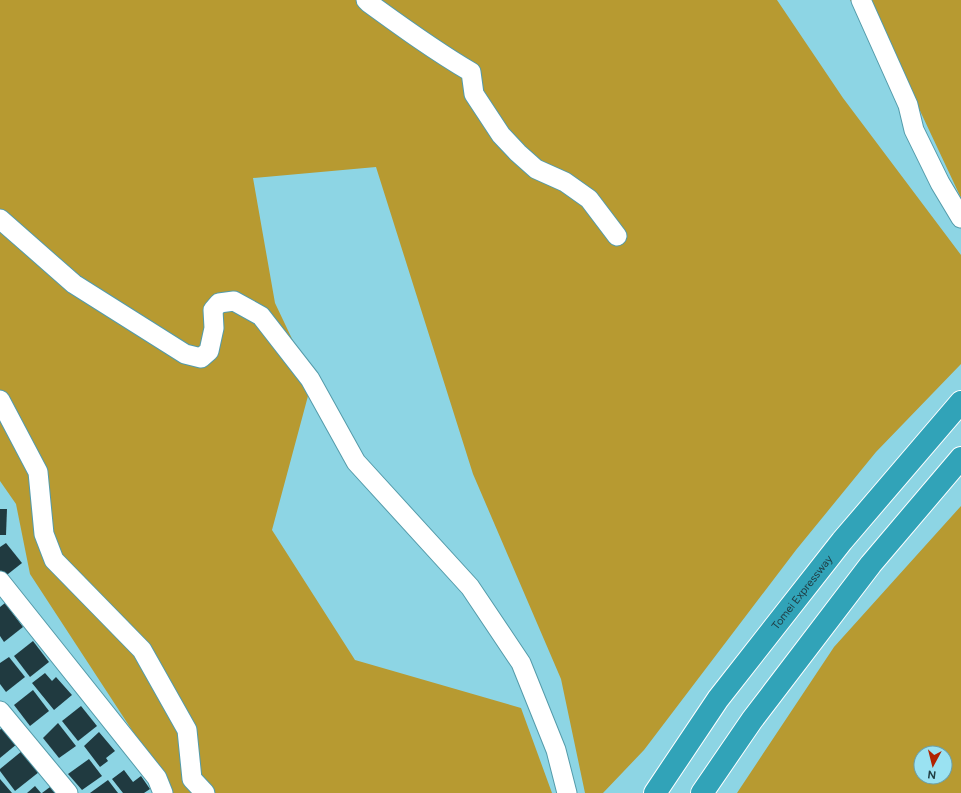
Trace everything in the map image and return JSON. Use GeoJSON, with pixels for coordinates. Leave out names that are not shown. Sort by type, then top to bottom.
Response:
{"type":"FeatureCollection","features":[{"type":"Feature","properties":{"kind":"highway","name":"Tomei Expressway"},"geometry":{"type":"LineString","coordinates":[[655,793],[718,699],[832,553],[961,402]]}},
{"type":"Feature","properties":{"kind":"highway"},"geometry":{"type":"LineString","coordinates":[[702,793],[752,720],[871,564],[961,458]]}},
{"type":"Feature","properties":{"kind":"street"},"geometry":{"type":"LineString","coordinates":[[366,0],[416,37],[471,72],[474,94],[501,135],[536,169],[565,182],[589,199],[617,236]]}},
{"type":"Feature","properties":{"kind":"street"},"geometry":{"type":"LineString","coordinates":[[861,0],[908,105],[914,130],[940,183],[961,218]]}},
{"type":"Feature","properties":{"kind":"street"},"geometry":{"type":"LineString","coordinates":[[0,219],[74,284],[185,354],[201,358],[209,351],[214,328],[213,310],[219,302],[234,301],[261,316],[310,380],[356,462],[470,587],[521,663],[556,750],[567,793]]}},
{"type":"Feature","properties":{"kind":"street"},"geometry":{"type":"LineString","coordinates":[[0,400],[38,472],[44,534],[54,560],[142,650],[187,730],[192,779],[205,793]]}},
{"type":"Feature","properties":{"kind":"street"},"geometry":{"type":"LineString","coordinates":[[0,581],[157,778],[164,793]]}},
{"type":"Feature","properties":{"kind":"street"},"geometry":{"type":"LineString","coordinates":[[0,711],[68,793]]}},
{"type":"Feature","properties":{"kind":"shaded area"},"geometry":{"type":"Polygon","coordinates":[[[0,0],[777,0],[843,98],[961,255],[961,364],[876,452],[796,550],[644,750],[603,793],[585,793],[561,679],[473,474],[376,167],[253,178],[275,303],[312,381],[272,530],[355,660],[521,708],[552,793],[169,793],[158,770],[30,574],[16,504],[0,481],[0,0]]]}},
{"type":"Feature","properties":{"kind":"shaded area"},"geometry":{"type":"Polygon","coordinates":[[[850,0],[961,0],[961,198],[914,98],[850,0]]]}},
{"type":"Feature","properties":{"kind":"shaded area"},"geometry":{"type":"Polygon","coordinates":[[[961,506],[961,793],[737,793],[834,647],[961,506]]]}},
{"type":"Feature","properties":{"kind":"building"},"geometry":{"type":"Polygon","coordinates":[[[0,509],[7,509],[6,535],[0,535],[0,509]]]}},
{"type":"Feature","properties":{"kind":"building"},"geometry":{"type":"Polygon","coordinates":[[[6,543],[22,563],[3,578],[0,574],[0,547],[6,543]]]}},
{"type":"Feature","properties":{"kind":"building"},"geometry":{"type":"Polygon","coordinates":[[[5,603],[23,627],[4,642],[0,636],[0,607],[5,603]]]}},
{"type":"Feature","properties":{"kind":"building"},"geometry":{"type":"Polygon","coordinates":[[[33,641],[49,662],[30,677],[14,656],[33,641]]]}},
{"type":"Feature","properties":{"kind":"building"},"geometry":{"type":"Polygon","coordinates":[[[9,657],[25,677],[6,692],[0,684],[0,663],[9,657]]]}},
{"type":"Feature","properties":{"kind":"building"},"geometry":{"type":"Polygon","coordinates":[[[45,673],[52,681],[56,677],[72,695],[54,710],[32,683],[45,673]]]}},
{"type":"Feature","properties":{"kind":"building"},"geometry":{"type":"Polygon","coordinates":[[[33,690],[49,711],[30,726],[14,705],[33,690]]]}},
{"type":"Feature","properties":{"kind":"building"},"geometry":{"type":"Polygon","coordinates":[[[81,706],[97,726],[78,741],[62,721],[81,706]]]}},
{"type":"Feature","properties":{"kind":"building"},"geometry":{"type":"Polygon","coordinates":[[[58,723],[76,746],[59,758],[43,738],[58,723]]]}},
{"type":"Feature","properties":{"kind":"building"},"geometry":{"type":"Polygon","coordinates":[[[2,727],[17,744],[0,758],[0,730],[2,727]]]}},
{"type":"Feature","properties":{"kind":"building"},"geometry":{"type":"Polygon","coordinates":[[[99,732],[115,751],[106,758],[108,761],[100,767],[84,746],[99,732]]]}},
{"type":"Feature","properties":{"kind":"building"},"geometry":{"type":"Polygon","coordinates":[[[22,751],[39,772],[15,791],[0,769],[22,751]]]}},
{"type":"Feature","properties":{"kind":"building"},"geometry":{"type":"Polygon","coordinates":[[[89,759],[102,776],[82,790],[68,774],[89,759]]]}},
{"type":"Feature","properties":{"kind":"building"},"geometry":{"type":"Polygon","coordinates":[[[124,770],[133,782],[141,776],[150,789],[144,793],[123,793],[112,779],[124,770]]]}},
{"type":"Feature","properties":{"kind":"building"},"geometry":{"type":"Polygon","coordinates":[[[0,779],[12,793],[0,793],[0,779]]]}},
{"type":"Feature","properties":{"kind":"building"},"geometry":{"type":"Polygon","coordinates":[[[108,780],[118,793],[90,793],[108,780]]]}},
{"type":"Feature","properties":{"kind":"building"},"geometry":{"type":"Polygon","coordinates":[[[35,786],[41,793],[27,793],[35,786]]]}},
{"type":"Feature","properties":{"kind":"building"},"geometry":{"type":"Polygon","coordinates":[[[50,787],[55,793],[42,793],[50,787]]]}}]}
